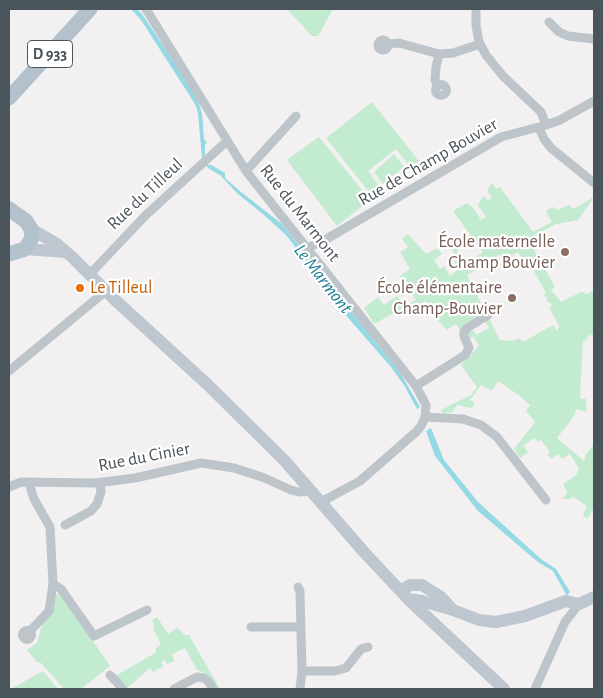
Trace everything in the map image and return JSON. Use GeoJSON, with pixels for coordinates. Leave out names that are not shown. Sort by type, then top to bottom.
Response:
{"type":"FeatureCollection","features":[{"type":"Feature","properties":{"kind":"main road","name":"D 933"},"geometry":{"type":"LineString","coordinates":[[9,98],[90,9]]}},
{"type":"Feature","properties":{"kind":"main road"},"geometry":{"type":"LineString","coordinates":[[9,209],[26,221],[31,229],[32,238],[25,249]]}},
{"type":"Feature","properties":{"kind":"main road"},"geometry":{"type":"LineString","coordinates":[[31,229],[57,244],[208,385],[286,461],[404,595],[504,689]]}},
{"type":"Feature","properties":{"kind":"main road"},"geometry":{"type":"LineString","coordinates":[[9,254],[25,249],[66,252]]}},
{"type":"Feature","properties":{"kind":"main road"},"geometry":{"type":"LineString","coordinates":[[404,595],[478,620],[496,622],[525,616],[566,602],[579,604],[594,596]]}},
{"type":"Feature","properties":{"kind":"street","name":"Rue du Marmont"},"geometry":{"type":"LineString","coordinates":[[146,9],[246,171],[416,386],[426,406],[425,417]]}},
{"type":"Feature","properties":{"kind":"street"},"geometry":{"type":"LineString","coordinates":[[476,9],[476,25],[480,44],[486,55],[504,76],[541,112],[544,139],[551,148],[594,183]]}},
{"type":"Feature","properties":{"kind":"street"},"geometry":{"type":"LineString","coordinates":[[549,22],[559,32],[568,36],[594,39]]}},
{"type":"Feature","properties":{"kind":"street"},"geometry":{"type":"LineString","coordinates":[[388,44],[398,43],[439,54],[453,53],[480,44]]}},
{"type":"Feature","properties":{"kind":"street"},"geometry":{"type":"LineString","coordinates":[[438,86],[436,74],[439,54]]}},
{"type":"Feature","properties":{"kind":"street","name":"Rue de Champ Bouvier"},"geometry":{"type":"LineString","coordinates":[[307,248],[323,242],[501,137],[543,127],[560,120],[594,100]]}},
{"type":"Feature","properties":{"kind":"street"},"geometry":{"type":"LineString","coordinates":[[246,171],[296,116]]}},
{"type":"Feature","properties":{"kind":"street","name":"Rue du Tilleul"},"geometry":{"type":"LineString","coordinates":[[89,275],[146,214],[227,141]]}},
{"type":"Feature","properties":{"kind":"street"},"geometry":{"type":"LineString","coordinates":[[9,372],[106,291]]}},
{"type":"Feature","properties":{"kind":"street"},"geometry":{"type":"LineString","coordinates":[[416,386],[465,355],[469,348],[464,332],[467,328],[488,315]]}},
{"type":"Feature","properties":{"kind":"street"},"geometry":{"type":"LineString","coordinates":[[321,502],[360,481],[416,432],[425,417],[463,418],[481,425],[497,437],[546,500]]}},
{"type":"Feature","properties":{"kind":"street","name":"Rue du Cinier"},"geometry":{"type":"LineString","coordinates":[[9,487],[21,482],[100,482],[135,478],[201,463],[234,468],[299,492],[311,491]]}},
{"type":"Feature","properties":{"kind":"street"},"geometry":{"type":"LineString","coordinates":[[65,525],[91,511],[97,504],[101,492],[100,482]]}},
{"type":"Feature","properties":{"kind":"street"},"geometry":{"type":"LineString","coordinates":[[29,483],[34,499],[50,527],[53,584],[48,611],[30,631]]}},
{"type":"Feature","properties":{"kind":"street"},"geometry":{"type":"LineString","coordinates":[[53,584],[61,589],[94,636],[147,610]]}},
{"type":"Feature","properties":{"kind":"street"},"geometry":{"type":"LineString","coordinates":[[298,588],[300,591],[302,671],[300,689]]}},
{"type":"Feature","properties":{"kind":"street"},"geometry":{"type":"LineString","coordinates":[[535,689],[565,622],[579,604]]}},
{"type":"Feature","properties":{"kind":"street"},"geometry":{"type":"LineString","coordinates":[[251,627],[300,627]]}},
{"type":"Feature","properties":{"kind":"street"},"geometry":{"type":"LineString","coordinates":[[302,671],[335,671],[346,668],[361,649],[368,647]]}},
{"type":"Feature","properties":{"kind":"street"},"geometry":{"type":"LineString","coordinates":[[110,675],[122,689]]}},
{"type":"Feature","properties":{"kind":"street"},"geometry":{"type":"LineString","coordinates":[[174,689],[197,677],[204,678],[213,689]]}},
{"type":"Feature","properties":{"kind":"green space"},"geometry":{"type":"Polygon","coordinates":[[[287,9],[333,9],[318,36],[312,36],[287,9]]]}},
{"type":"Feature","properties":{"kind":"green space"},"geometry":{"type":"Polygon","coordinates":[[[372,102],[419,161],[410,167],[396,149],[368,171],[382,190],[373,197],[326,138],[372,102]]]}},
{"type":"Feature","properties":{"kind":"green space"},"geometry":{"type":"Polygon","coordinates":[[[319,137],[370,200],[337,226],[287,160],[319,137]]]}},
{"type":"Feature","properties":{"kind":"green space"},"geometry":{"type":"Polygon","coordinates":[[[394,154],[404,167],[383,184],[374,172],[394,154]]]}},
{"type":"Feature","properties":{"kind":"green space"},"geometry":{"type":"Polygon","coordinates":[[[492,183],[496,189],[500,187],[533,232],[552,222],[546,211],[553,207],[558,210],[569,205],[573,209],[594,197],[578,220],[556,224],[528,239],[555,287],[551,290],[561,302],[581,292],[587,294],[594,290],[594,334],[588,336],[587,340],[583,341],[580,398],[586,399],[586,412],[577,409],[572,419],[557,438],[584,461],[586,454],[594,444],[594,508],[587,519],[583,515],[587,506],[573,497],[563,499],[567,492],[563,484],[576,475],[579,469],[570,454],[562,459],[558,454],[551,459],[548,454],[550,452],[541,440],[538,442],[534,438],[523,446],[528,452],[520,458],[514,449],[535,422],[526,411],[530,405],[520,396],[498,381],[492,391],[481,385],[470,400],[475,403],[472,408],[457,405],[452,412],[442,413],[441,410],[471,395],[477,387],[461,365],[479,346],[474,337],[468,338],[468,334],[472,329],[476,335],[489,328],[485,321],[489,318],[500,340],[513,341],[519,338],[523,342],[553,325],[557,331],[559,326],[550,309],[552,304],[548,302],[544,294],[546,293],[530,264],[527,266],[518,252],[503,261],[499,254],[493,261],[467,275],[484,309],[482,314],[464,324],[460,330],[456,324],[447,330],[434,316],[426,301],[401,315],[398,311],[374,324],[364,308],[378,297],[384,305],[397,296],[405,306],[416,300],[400,276],[410,269],[400,252],[408,247],[402,239],[408,234],[426,254],[438,248],[442,254],[434,260],[440,269],[444,266],[450,276],[459,269],[454,261],[457,258],[452,250],[454,247],[451,241],[456,240],[460,248],[457,251],[466,265],[469,264],[471,266],[478,262],[475,258],[483,252],[453,211],[467,203],[481,220],[486,217],[478,205],[483,196],[488,200],[492,197],[487,191],[492,183]]]}},
{"type":"Feature","properties":{"kind":"green space"},"geometry":{"type":"Polygon","coordinates":[[[60,593],[110,666],[81,689],[64,689],[27,650],[37,643],[43,621],[53,608],[56,595],[60,593]]]}},
{"type":"Feature","properties":{"kind":"green space"},"geometry":{"type":"Polygon","coordinates":[[[157,617],[168,634],[177,628],[185,635],[189,635],[220,689],[215,689],[206,674],[197,670],[185,648],[172,654],[174,661],[167,664],[164,660],[161,662],[164,666],[153,672],[150,668],[127,688],[115,676],[157,652],[155,649],[161,645],[153,628],[155,627],[152,620],[157,617]]]}},
{"type":"Feature","properties":{"kind":"green space"},"geometry":{"type":"Polygon","coordinates":[[[43,671],[58,689],[11,689],[43,671]]]}},
{"type":"Feature","properties":{"kind":"water"},"geometry":{"type":"Polygon","coordinates":[[[131,9],[137,9],[142,14],[185,78],[198,101],[202,113],[204,139],[207,143],[205,144],[205,155],[202,158],[198,113],[195,104],[141,20],[131,9]]]}},
{"type":"Feature","properties":{"kind":"water","name":"Le Marmont"},"geometry":{"type":"Polygon","coordinates":[[[206,165],[211,165],[225,173],[225,178],[282,224],[401,374],[419,408],[417,409],[404,385],[391,367],[343,312],[287,236],[238,194],[220,175],[206,165]]]}},
{"type":"Feature","properties":{"kind":"water"},"geometry":{"type":"Polygon","coordinates":[[[431,428],[444,460],[478,502],[541,559],[556,569],[570,592],[567,596],[553,571],[538,562],[478,511],[435,456],[426,431],[431,428]]]}},
{"type":"Feature","properties":{"kind":"place","name":"École maternelle Champ Bouvier"},"geometry":{"type":"Point","coordinates":[565,252]}},
{"type":"Feature","properties":{"kind":"place","name":"Le Tilleul"},"geometry":{"type":"Point","coordinates":[80,288]}},
{"type":"Feature","properties":{"kind":"place","name":"École élémentaire Champ-Bouvier"},"geometry":{"type":"Point","coordinates":[512,298]}}]}
